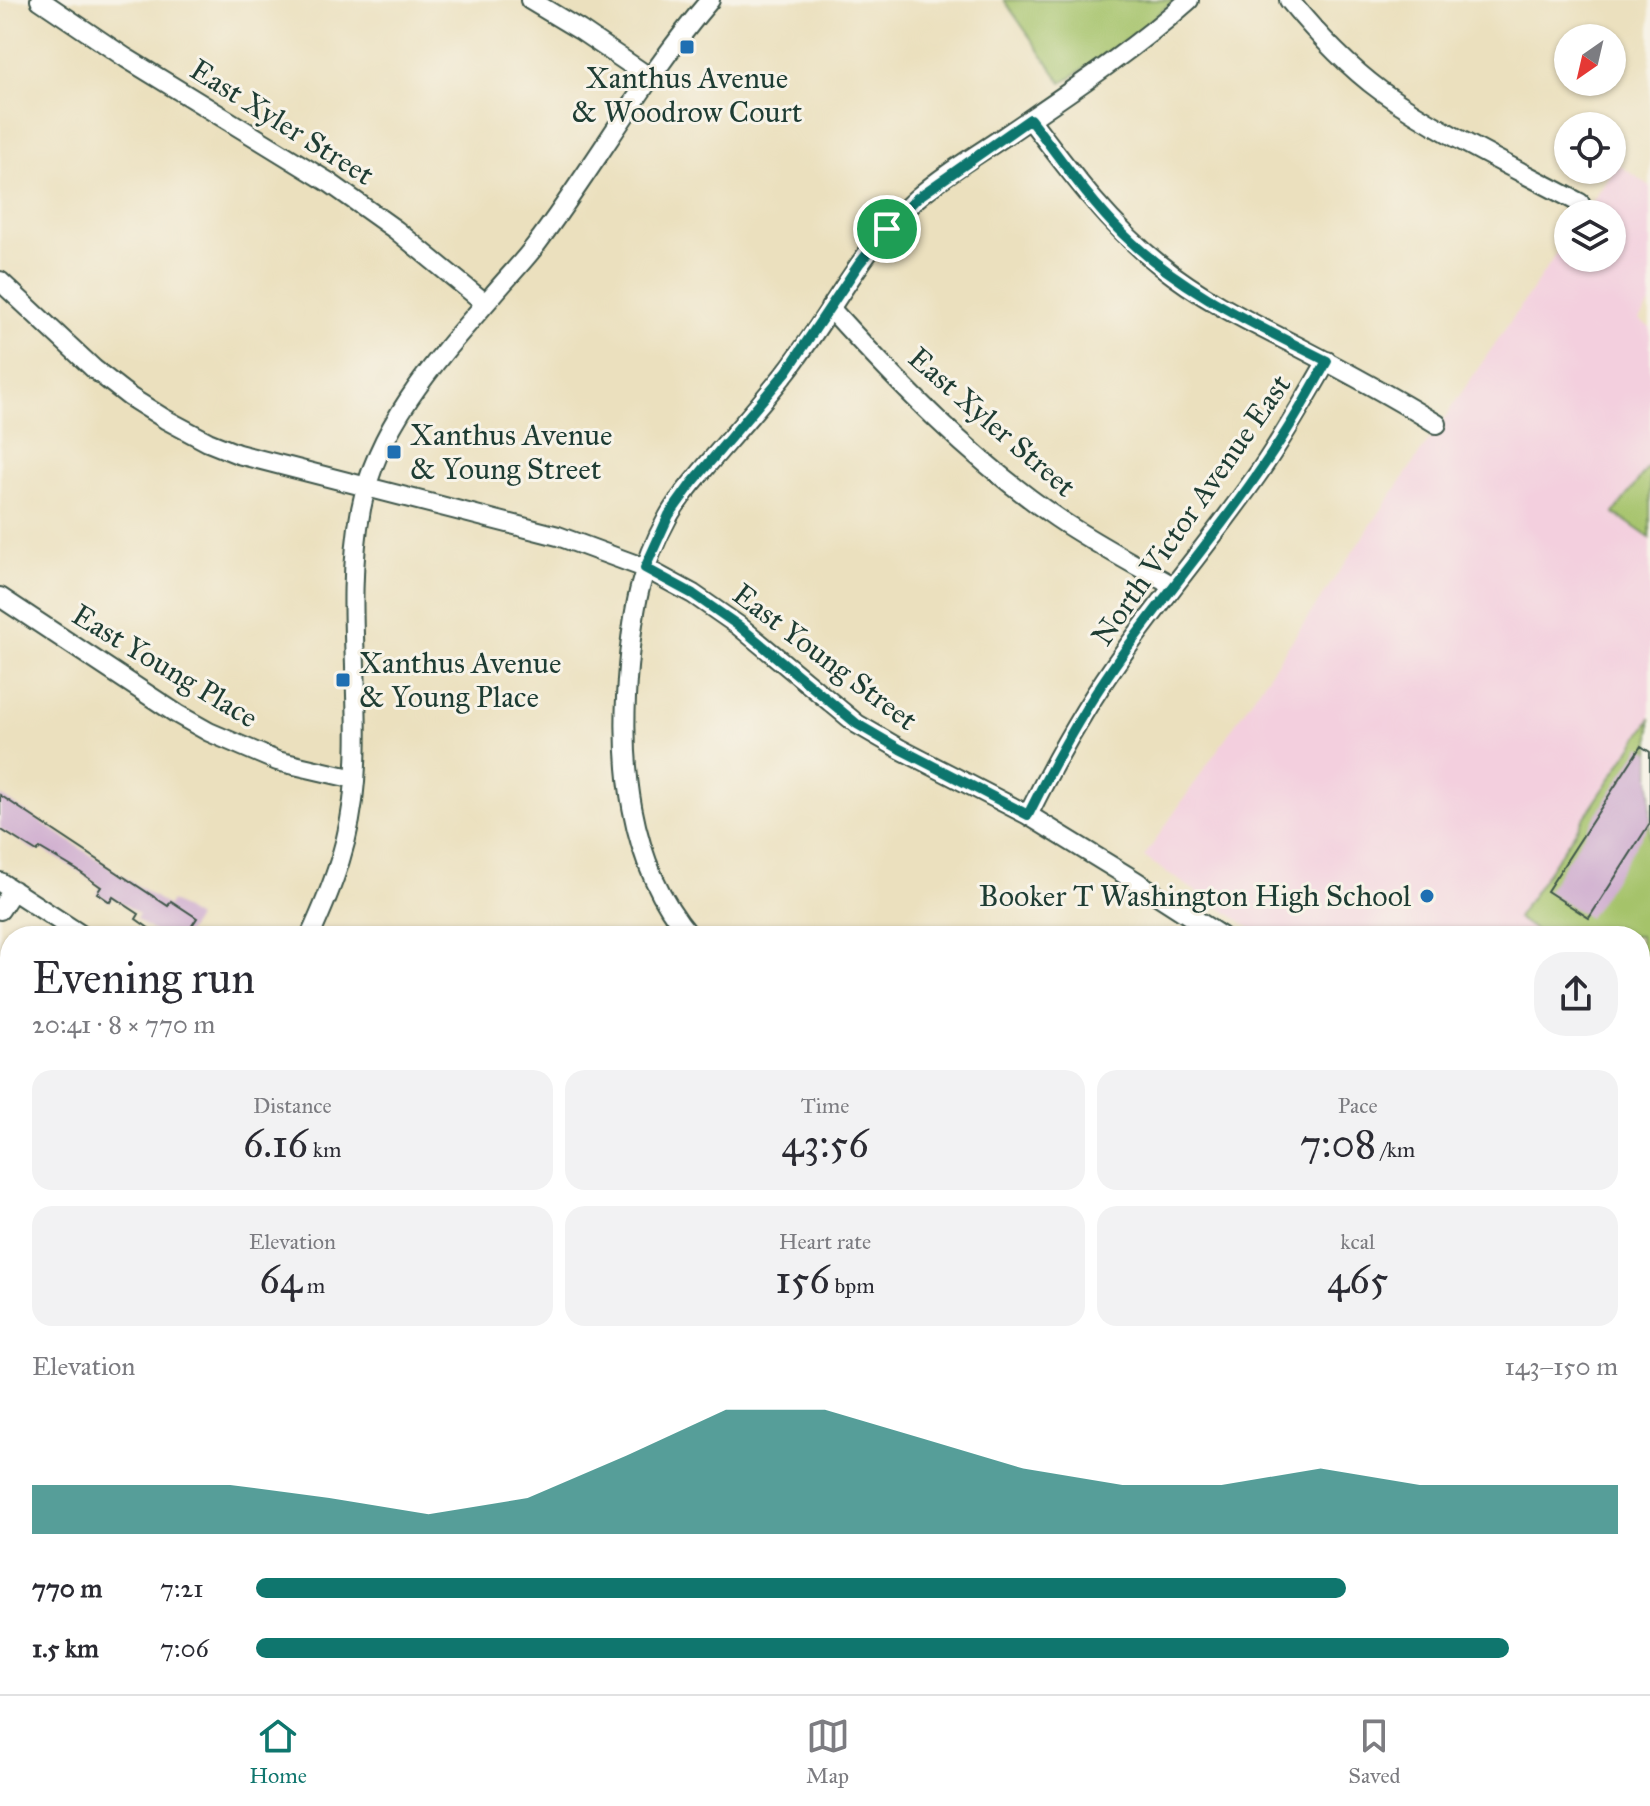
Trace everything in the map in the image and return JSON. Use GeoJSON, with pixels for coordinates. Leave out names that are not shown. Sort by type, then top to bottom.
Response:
{"type":"FeatureCollection","features":[{"type":"Feature","properties":{"kind":"street","name":"East Xyler Street"},"geometry":{"type":"LineString","coordinates":[[40,0],[126,58],[330,183],[396,230],[485,303]]}},
{"type":"Feature","properties":{"kind":"street"},"geometry":{"type":"LineString","coordinates":[[530,0],[649,77]]}},
{"type":"Feature","properties":{"kind":"street"},"geometry":{"type":"LineString","coordinates":[[315,926],[344,852],[355,779],[354,575],[366,487],[379,453],[398,416],[432,366],[541,238],[649,77],[710,0]]}},
{"type":"Feature","properties":{"kind":"street"},"geometry":{"type":"LineString","coordinates":[[681,926],[659,892],[643,853],[626,768],[625,721],[632,626],[645,568],[669,515],[692,483],[787,371],[859,264],[917,198],[1110,63],[1189,0]]}},
{"type":"Feature","properties":{"kind":"street"},"geometry":{"type":"LineString","coordinates":[[1289,0],[1344,59],[1379,89],[1423,119],[1574,200]]}},
{"type":"Feature","properties":{"kind":"street"},"geometry":{"type":"LineString","coordinates":[[1030,119],[1091,199],[1125,235],[1161,266],[1207,299],[1390,395],[1437,424]]}},
{"type":"Feature","properties":{"kind":"street","name":"East Young Street"},"geometry":{"type":"LineString","coordinates":[[0,281],[94,369],[130,397],[208,442],[238,454],[558,536],[645,568],[693,594],[739,626],[857,724],[1028,815],[1205,926]]}},
{"type":"Feature","properties":{"kind":"street","name":"East Xyler Street"},"geometry":{"type":"LineString","coordinates":[[830,308],[873,356],[992,468],[1058,518],[1173,586]]}},
{"type":"Feature","properties":{"kind":"street","name":"North Victor Avenue East"},"geometry":{"type":"LineString","coordinates":[[1028,815],[1080,719],[1122,655],[1266,462],[1327,361]]}},
{"type":"Feature","properties":{"kind":"street","name":"East Young Place"},"geometry":{"type":"LineString","coordinates":[[0,597],[209,732],[277,761],[355,779]]}},
{"type":"Feature","properties":{"kind":"street"},"geometry":{"type":"LineString","coordinates":[[0,910],[6,886],[68,926]]}},
{"type":"Feature","properties":{"kind":"shaded area","name":"Booker T Washington High School"},"geometry":{"type":"Polygon","coordinates":[[[1626,170],[1650,186],[1650,304],[1639,320],[1650,327],[1650,926],[1248,926],[1144,857],[1554,257],[1554,272],[1626,272],[1626,200],[1594,200],[1604,184],[1626,184],[1626,170]]]}},
{"type":"Feature","properties":{"kind":"green space"},"geometry":{"type":"Polygon","coordinates":[[[1004,0],[1175,0],[1132,36],[1062,83],[1004,0]]]}},
{"type":"Feature","properties":{"kind":"green space"},"geometry":{"type":"Polygon","coordinates":[[[1650,465],[1650,538],[1614,513],[1650,465]]]}},
{"type":"Feature","properties":{"kind":"green space"},"geometry":{"type":"Polygon","coordinates":[[[1650,720],[1650,926],[1529,926],[1517,918],[1650,720]]]}},
{"type":"Feature","properties":{"kind":"building"},"geometry":{"type":"Polygon","coordinates":[[[1641,746],[1650,752],[1650,823],[1589,918],[1547,891],[1641,746]]]}},
{"type":"Feature","properties":{"kind":"building"},"geometry":{"type":"Polygon","coordinates":[[[0,795],[168,906],[171,901],[197,918],[192,926],[146,926],[136,919],[139,914],[113,897],[110,902],[97,893],[101,887],[77,870],[40,848],[37,852],[0,829],[0,795]]]}},
{"type":"Feature","properties":{"kind":"place","name":"Xanthus Avenue & Woodrow Court"},"geometry":{"type":"Point","coordinates":[687,47]}},
{"type":"Feature","properties":{"kind":"place","name":"Xanthus Avenue & Young Street"},"geometry":{"type":"Point","coordinates":[394,452]}},
{"type":"Feature","properties":{"kind":"place","name":"Xanthus Avenue & Young Place"},"geometry":{"type":"Point","coordinates":[343,680]}},
{"type":"Feature","properties":{"kind":"place","name":"Booker T Washington High School"},"geometry":{"type":"Point","coordinates":[1427,896]}},
{"type":"Feature","properties":{"kind":"route"},"geometry":{"type":"LineString","coordinates":[[1030,119],[1091,199],[1125,235],[1161,266],[1207,299],[1327,361],[1288,429],[1258,473],[1122,655],[1080,719],[1028,815],[857,724],[739,626],[693,594],[645,568],[669,515],[692,483],[787,371],[859,264],[887,229],[917,198],[1030,119]]}}]}
